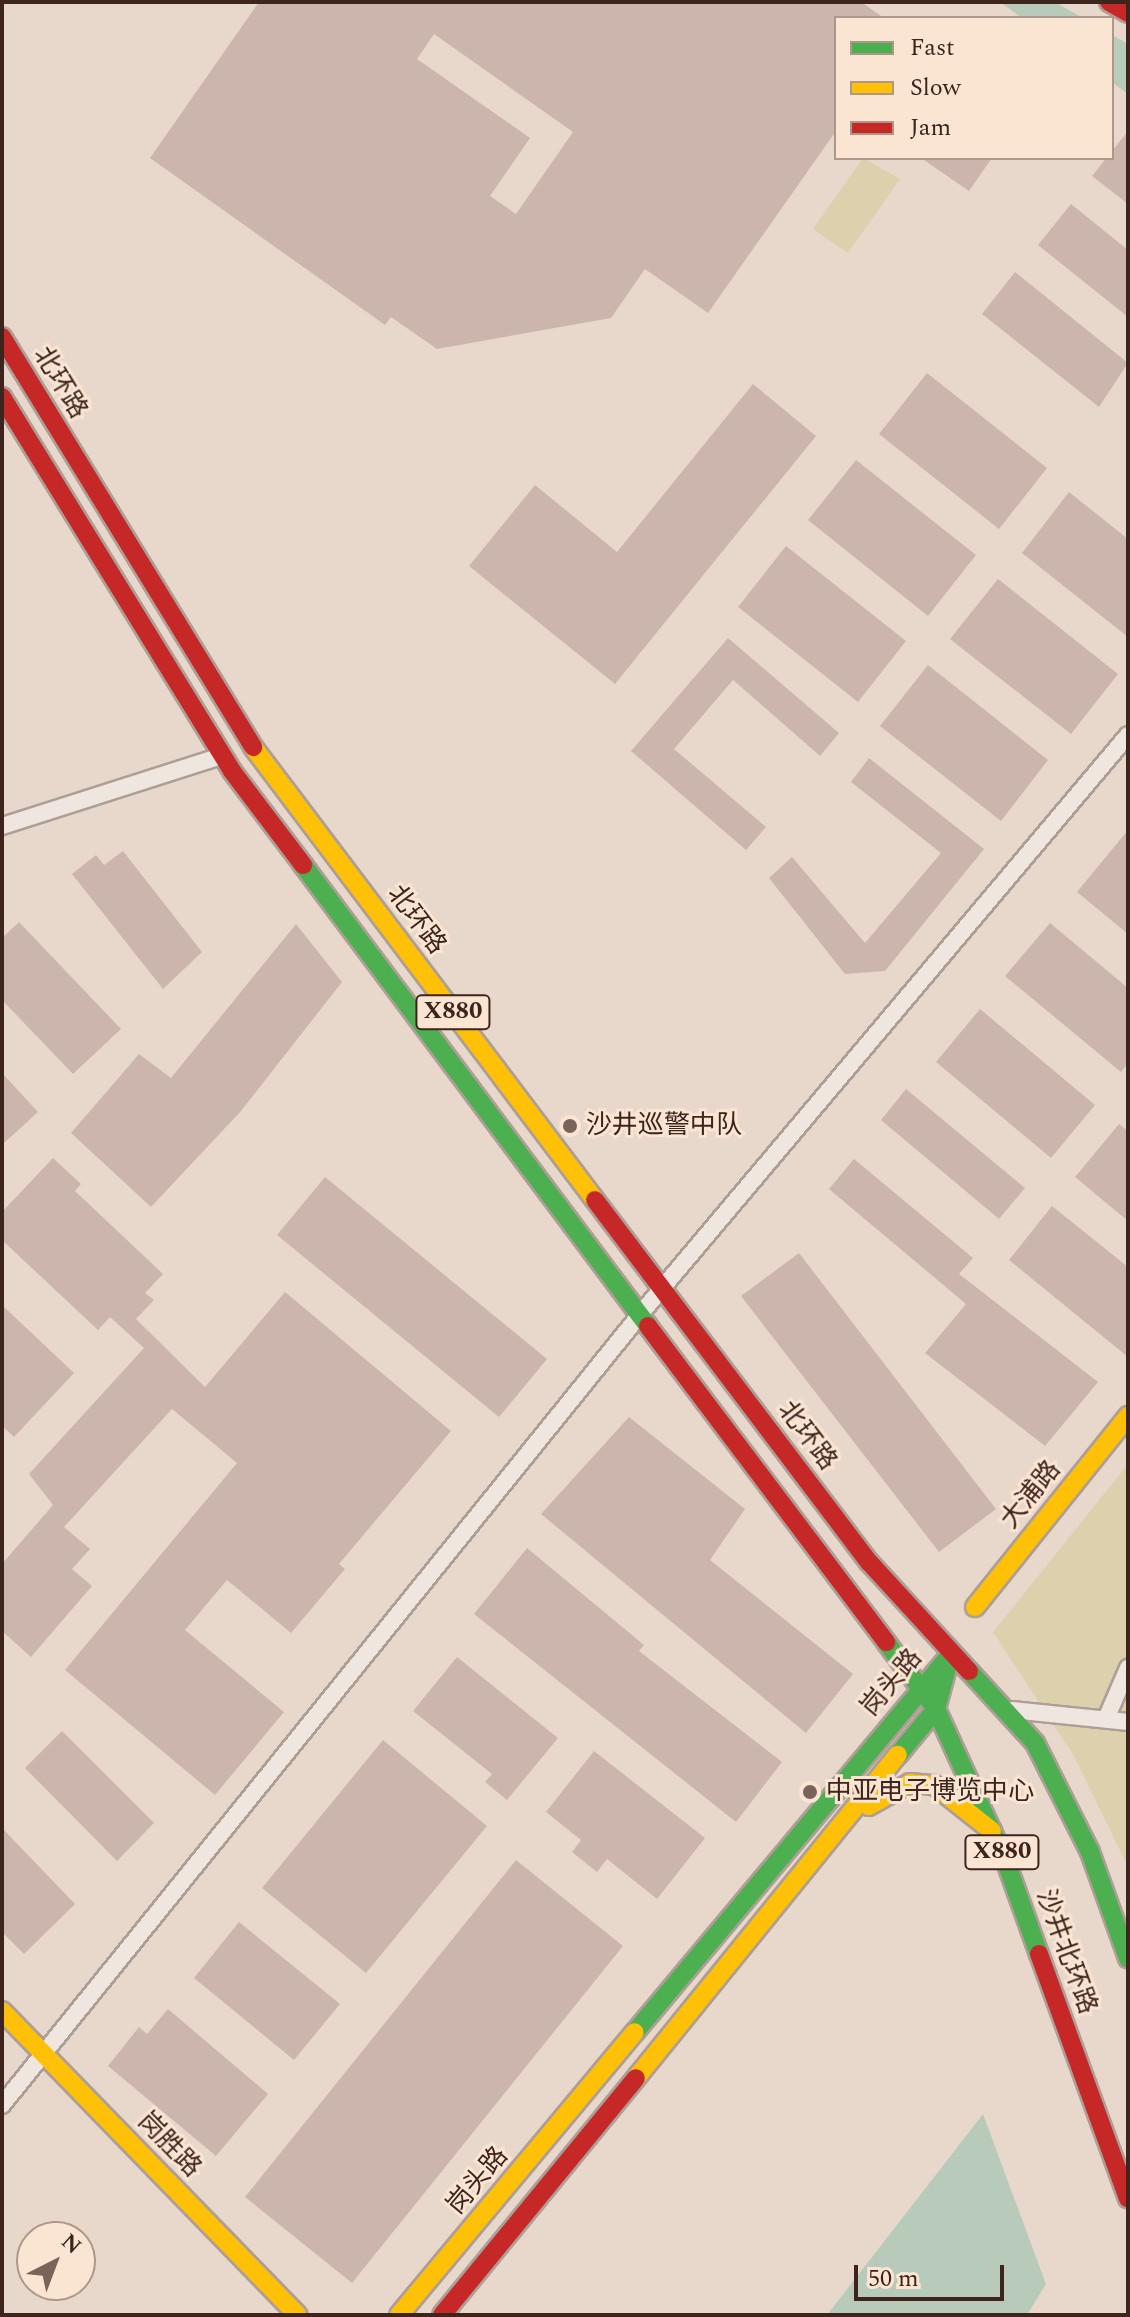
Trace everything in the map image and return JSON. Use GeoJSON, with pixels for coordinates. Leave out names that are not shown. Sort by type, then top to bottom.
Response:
{"type":"FeatureCollection","features":[{"type":"Feature","properties":{"kind":"main road"},"geometry":{"type":"LineString","coordinates":[[1109,2],[1128,13]]}},
{"type":"Feature","properties":{"kind":"main road","name":"北环路"},"geometry":{"type":"LineString","coordinates":[[2,337],[240,728],[869,1562],[950,1655]]}},
{"type":"Feature","properties":{"kind":"main road","name":"X880"},"geometry":{"type":"LineString","coordinates":[[2,397],[221,756],[921,1686]]}},
{"type":"Feature","properties":{"kind":"main road","name":"大浦路"},"geometry":{"type":"LineString","coordinates":[[975,1607],[1128,1416]]}},
{"type":"Feature","properties":{"kind":"main road","name":"X880"},"geometry":{"type":"LineString","coordinates":[[950,1655],[1012,1710],[1066,1798],[1128,1958]]}},
{"type":"Feature","properties":{"kind":"main road","name":"岗头路"},"geometry":{"type":"LineString","coordinates":[[399,2315],[950,1655]]}},
{"type":"Feature","properties":{"kind":"main road","name":"岗头路"},"geometry":{"type":"LineString","coordinates":[[442,2315],[846,1824],[936,1709],[950,1655]]}},
{"type":"Feature","properties":{"kind":"main road","name":"沙井北环路"},"geometry":{"type":"LineString","coordinates":[[921,1686],[936,1709],[994,1833],[1125,2191]]}},
{"type":"Feature","properties":{"kind":"main road"},"geometry":{"type":"LineString","coordinates":[[846,1824],[910,1783],[934,1785],[994,1833]]}},
{"type":"Feature","properties":{"kind":"main road","name":"岗胜路"},"geometry":{"type":"LineString","coordinates":[[2,2011],[298,2315]]}},
{"type":"Feature","properties":{"kind":"street"},"geometry":{"type":"LineString","coordinates":[[2,2105],[642,1312],[1128,735]]}},
{"type":"Feature","properties":{"kind":"street"},"geometry":{"type":"LineString","coordinates":[[2,826],[221,756]]}},
{"type":"Feature","properties":{"kind":"street"},"geometry":{"type":"LineString","coordinates":[[1106,1719],[1128,1668]]}},
{"type":"Feature","properties":{"kind":"street"},"geometry":{"type":"LineString","coordinates":[[1012,1710],[1128,1722]]}},
{"type":"Feature","properties":{"kind":"shaded area"},"geometry":{"type":"Polygon","coordinates":[[[1000,2],[1128,2],[1128,94],[1114,84],[1114,16],[1019,16],[1000,2]]]}},
{"type":"Feature","properties":{"kind":"shaded area"},"geometry":{"type":"Polygon","coordinates":[[[862,160],[900,179],[848,253],[813,229],[862,160]]]}},
{"type":"Feature","properties":{"kind":"shaded area"},"geometry":{"type":"Polygon","coordinates":[[[1128,1464],[1128,1867],[1074,1756],[993,1632],[1128,1464]]]}},
{"type":"Feature","properties":{"kind":"shaded area"},"geometry":{"type":"Polygon","coordinates":[[[983,2114],[1046,2284],[1027,2315],[827,2315],[983,2114]]]}},
{"type":"Feature","properties":{"kind":"pier"},"geometry":{"type":"Polygon","coordinates":[[[1055,2],[1128,2],[1128,44],[1114,36],[1114,16],[1080,16],[1055,2]]]}},
{"type":"Feature","properties":{"kind":"building"},"geometry":{"type":"Polygon","coordinates":[[[259,2],[861,2],[881,16],[834,16],[834,134],[708,313],[645,269],[611,318],[437,349],[391,317],[385,325],[150,158],[259,2]],[[434,34],[417,59],[530,138],[490,196],[516,214],[573,132],[434,34]]]}},
{"type":"Feature","properties":{"kind":"building"},"geometry":{"type":"Polygon","coordinates":[[[1128,131],[1128,204],[1092,176],[1105,160],[1114,160],[1114,148],[1128,131]]]}},
{"type":"Feature","properties":{"kind":"building"},"geometry":{"type":"Polygon","coordinates":[[[924,160],[991,160],[969,191],[924,160]]]}},
{"type":"Feature","properties":{"kind":"building"},"geometry":{"type":"Polygon","coordinates":[[[1071,204],[1128,250],[1128,317],[1038,245],[1071,204]]]}},
{"type":"Feature","properties":{"kind":"building"},"geometry":{"type":"Polygon","coordinates":[[[1015,272],[1128,363],[1099,407],[982,314],[1015,272]]]}},
{"type":"Feature","properties":{"kind":"building"},"geometry":{"type":"Polygon","coordinates":[[[927,373],[1047,468],[999,529],[879,434],[927,373]]]}},
{"type":"Feature","properties":{"kind":"building"},"geometry":{"type":"Polygon","coordinates":[[[753,384],[816,436],[615,684],[469,566],[535,485],[617,552],[753,384]]]}},
{"type":"Feature","properties":{"kind":"building"},"geometry":{"type":"Polygon","coordinates":[[[856,460],[976,555],[928,616],[808,520],[856,460]]]}},
{"type":"Feature","properties":{"kind":"building"},"geometry":{"type":"Polygon","coordinates":[[[1069,492],[1128,539],[1128,637],[1022,553],[1069,492]]]}},
{"type":"Feature","properties":{"kind":"building"},"geometry":{"type":"Polygon","coordinates":[[[786,546],[906,641],[858,702],[738,607],[786,546]]]}},
{"type":"Feature","properties":{"kind":"building"},"geometry":{"type":"Polygon","coordinates":[[[998,579],[1118,674],[1071,734],[950,639],[998,579]]]}},
{"type":"Feature","properties":{"kind":"building"},"geometry":{"type":"Polygon","coordinates":[[[728,638],[839,733],[820,756],[733,680],[674,749],[766,827],[746,850],[631,751],[728,638]]]}},
{"type":"Feature","properties":{"kind":"building"},"geometry":{"type":"Polygon","coordinates":[[[928,665],[1048,760],[1001,821],[880,726],[928,665]]]}},
{"type":"Feature","properties":{"kind":"building"},"geometry":{"type":"Polygon","coordinates":[[[869,758],[984,849],[885,971],[845,974],[769,878],[792,857],[865,943],[941,853],[851,782],[869,758]]]}},
{"type":"Feature","properties":{"kind":"building"},"geometry":{"type":"Polygon","coordinates":[[[1128,830],[1128,934],[1077,892],[1128,830]]]}},
{"type":"Feature","properties":{"kind":"building"},"geometry":{"type":"Polygon","coordinates":[[[123,851],[202,952],[163,989],[72,874],[96,855],[104,865],[123,851]]]}},
{"type":"Feature","properties":{"kind":"building"},"geometry":{"type":"Polygon","coordinates":[[[19,922],[121,1029],[73,1074],[2,1000],[2,938],[19,922]]]}},
{"type":"Feature","properties":{"kind":"building"},"geometry":{"type":"Polygon","coordinates":[[[1050,923],[1128,988],[1128,1063],[1121,1072],[1005,976],[1050,923]]]}},
{"type":"Feature","properties":{"kind":"building"},"geometry":{"type":"Polygon","coordinates":[[[296,924],[342,982],[241,1111],[151,1207],[71,1133],[139,1054],[171,1078],[296,924]]]}},
{"type":"Feature","properties":{"kind":"building"},"geometry":{"type":"Polygon","coordinates":[[[980,1009],[1095,1105],[1051,1158],[936,1062],[980,1009]]]}},
{"type":"Feature","properties":{"kind":"building"},"geometry":{"type":"Polygon","coordinates":[[[2,1073],[38,1112],[2,1145],[2,1073]]]}},
{"type":"Feature","properties":{"kind":"building"},"geometry":{"type":"Polygon","coordinates":[[[906,1089],[1025,1188],[999,1219],[881,1120],[906,1089]]]}},
{"type":"Feature","properties":{"kind":"building"},"geometry":{"type":"Polygon","coordinates":[[[1119,1124],[1128,1131],[1128,1221],[1075,1177],[1119,1124]]]}},
{"type":"Feature","properties":{"kind":"building"},"geometry":{"type":"Polygon","coordinates":[[[53,1158],[81,1184],[75,1191],[163,1274],[145,1293],[154,1300],[136,1319],[205,1387],[285,1292],[451,1431],[339,1564],[345,1569],[291,1633],[227,1580],[185,1630],[284,1712],[215,1795],[65,1670],[237,1463],[172,1409],[64,1527],[90,1549],[72,1569],[92,1586],[31,1657],[2,1631],[2,1564],[53,1505],[29,1474],[144,1348],[110,1317],[98,1330],[2,1240],[2,1212],[53,1158]]]}},
{"type":"Feature","properties":{"kind":"building"},"geometry":{"type":"Polygon","coordinates":[[[854,1159],[973,1258],[959,1274],[1098,1382],[1045,1446],[925,1353],[966,1304],[829,1189],[854,1159]]]}},
{"type":"Feature","properties":{"kind":"building"},"geometry":{"type":"Polygon","coordinates":[[[325,1177],[547,1359],[499,1417],[277,1235],[325,1177]]]}},
{"type":"Feature","properties":{"kind":"building"},"geometry":{"type":"Polygon","coordinates":[[[1052,1206],[1128,1267],[1128,1357],[1009,1260],[1052,1206]]]}},
{"type":"Feature","properties":{"kind":"building"},"geometry":{"type":"Polygon","coordinates":[[[799,1253],[996,1509],[939,1552],[741,1296],[799,1253]]]}},
{"type":"Feature","properties":{"kind":"building"},"geometry":{"type":"Polygon","coordinates":[[[2,1305],[74,1373],[14,1437],[2,1426],[2,1305]]]}},
{"type":"Feature","properties":{"kind":"building"},"geometry":{"type":"Polygon","coordinates":[[[629,1417],[745,1509],[710,1560],[853,1674],[806,1733],[541,1514],[629,1417]]]}},
{"type":"Feature","properties":{"kind":"building"},"geometry":{"type":"Polygon","coordinates":[[[527,1548],[644,1645],[639,1651],[782,1762],[736,1822],[474,1614],[527,1548]]]}},
{"type":"Feature","properties":{"kind":"building"},"geometry":{"type":"Polygon","coordinates":[[[457,1657],[558,1738],[507,1800],[485,1782],[492,1774],[413,1711],[457,1657]]]}},
{"type":"Feature","properties":{"kind":"building"},"geometry":{"type":"Polygon","coordinates":[[[62,1731],[154,1823],[117,1861],[25,1768],[62,1731]]]}},
{"type":"Feature","properties":{"kind":"building"},"geometry":{"type":"Polygon","coordinates":[[[383,1740],[487,1826],[366,1973],[262,1888],[383,1740]]]}},
{"type":"Feature","properties":{"kind":"building"},"geometry":{"type":"Polygon","coordinates":[[[594,1751],[705,1838],[657,1899],[607,1859],[597,1872],[572,1852],[581,1840],[546,1812],[594,1751]]]}},
{"type":"Feature","properties":{"kind":"building"},"geometry":{"type":"Polygon","coordinates":[[[2,1828],[75,1904],[24,1954],[2,1932],[2,1828]]]}},
{"type":"Feature","properties":{"kind":"building"},"geometry":{"type":"Polygon","coordinates":[[[516,1860],[623,1946],[352,2283],[245,2197],[516,1860]]]}},
{"type":"Feature","properties":{"kind":"building"},"geometry":{"type":"Polygon","coordinates":[[[239,1922],[340,2004],[294,2060],[194,1978],[239,1922]]]}},
{"type":"Feature","properties":{"kind":"building"},"geometry":{"type":"Polygon","coordinates":[[[168,2009],[268,2094],[216,2156],[108,2066],[139,2027],[147,2034],[168,2009]]]}},
{"type":"Feature","properties":{"kind":"traffic: fast"},"geometry":{"type":"LineString","coordinates":[[303,865],[648,1326]]}},
{"type":"Feature","properties":{"kind":"traffic: fast"},"geometry":{"type":"LineString","coordinates":[[886,1642],[936,1709],[1006,1862],[1039,1954]]}},
{"type":"Feature","properties":{"kind":"traffic: fast"},"geometry":{"type":"LineString","coordinates":[[635,2032],[950,1655]]}},
{"type":"Feature","properties":{"kind":"traffic: fast"},"geometry":{"type":"LineString","coordinates":[[898,1755],[936,1709],[949,1660]]}},
{"type":"Feature","properties":{"kind":"traffic: fast"},"geometry":{"type":"LineString","coordinates":[[969,1671],[1035,1743],[1090,1852],[1128,1958]]}},
{"type":"Feature","properties":{"kind":"traffic: slow"},"geometry":{"type":"LineString","coordinates":[[253,747],[595,1200]]}},
{"type":"Feature","properties":{"kind":"traffic: slow"},"geometry":{"type":"LineString","coordinates":[[975,1607],[1128,1416]]}},
{"type":"Feature","properties":{"kind":"traffic: slow"},"geometry":{"type":"LineString","coordinates":[[636,2078],[898,1755]]}},
{"type":"Feature","properties":{"kind":"traffic: slow"},"geometry":{"type":"LineString","coordinates":[[869,1806],[910,1783],[934,1785],[992,1831]]}},
{"type":"Feature","properties":{"kind":"traffic: slow"},"geometry":{"type":"LineString","coordinates":[[2,2011],[298,2315]]}},
{"type":"Feature","properties":{"kind":"traffic: slow"},"geometry":{"type":"LineString","coordinates":[[399,2315],[635,2032]]}},
{"type":"Feature","properties":{"kind":"traffic: jam"},"geometry":{"type":"LineString","coordinates":[[1109,2],[1128,13]]}},
{"type":"Feature","properties":{"kind":"traffic: jam"},"geometry":{"type":"LineString","coordinates":[[2,337],[253,747]]}},
{"type":"Feature","properties":{"kind":"traffic: jam"},"geometry":{"type":"LineString","coordinates":[[2,397],[232,771],[303,865]]}},
{"type":"Feature","properties":{"kind":"traffic: jam"},"geometry":{"type":"LineString","coordinates":[[595,1200],[869,1562],[969,1671]]}},
{"type":"Feature","properties":{"kind":"traffic: jam"},"geometry":{"type":"LineString","coordinates":[[648,1326],[886,1642]]}},
{"type":"Feature","properties":{"kind":"traffic: jam"},"geometry":{"type":"LineString","coordinates":[[1039,1954],[1128,2198]]}},
{"type":"Feature","properties":{"kind":"traffic: jam"},"geometry":{"type":"LineString","coordinates":[[442,2315],[636,2078]]}},
{"type":"Feature","properties":{"kind":"place","name":"沙井巡警中队"},"geometry":{"type":"Point","coordinates":[570,1126]}},
{"type":"Feature","properties":{"kind":"place","name":"中亚电子博览中心"},"geometry":{"type":"Point","coordinates":[810,1792]}}]}
